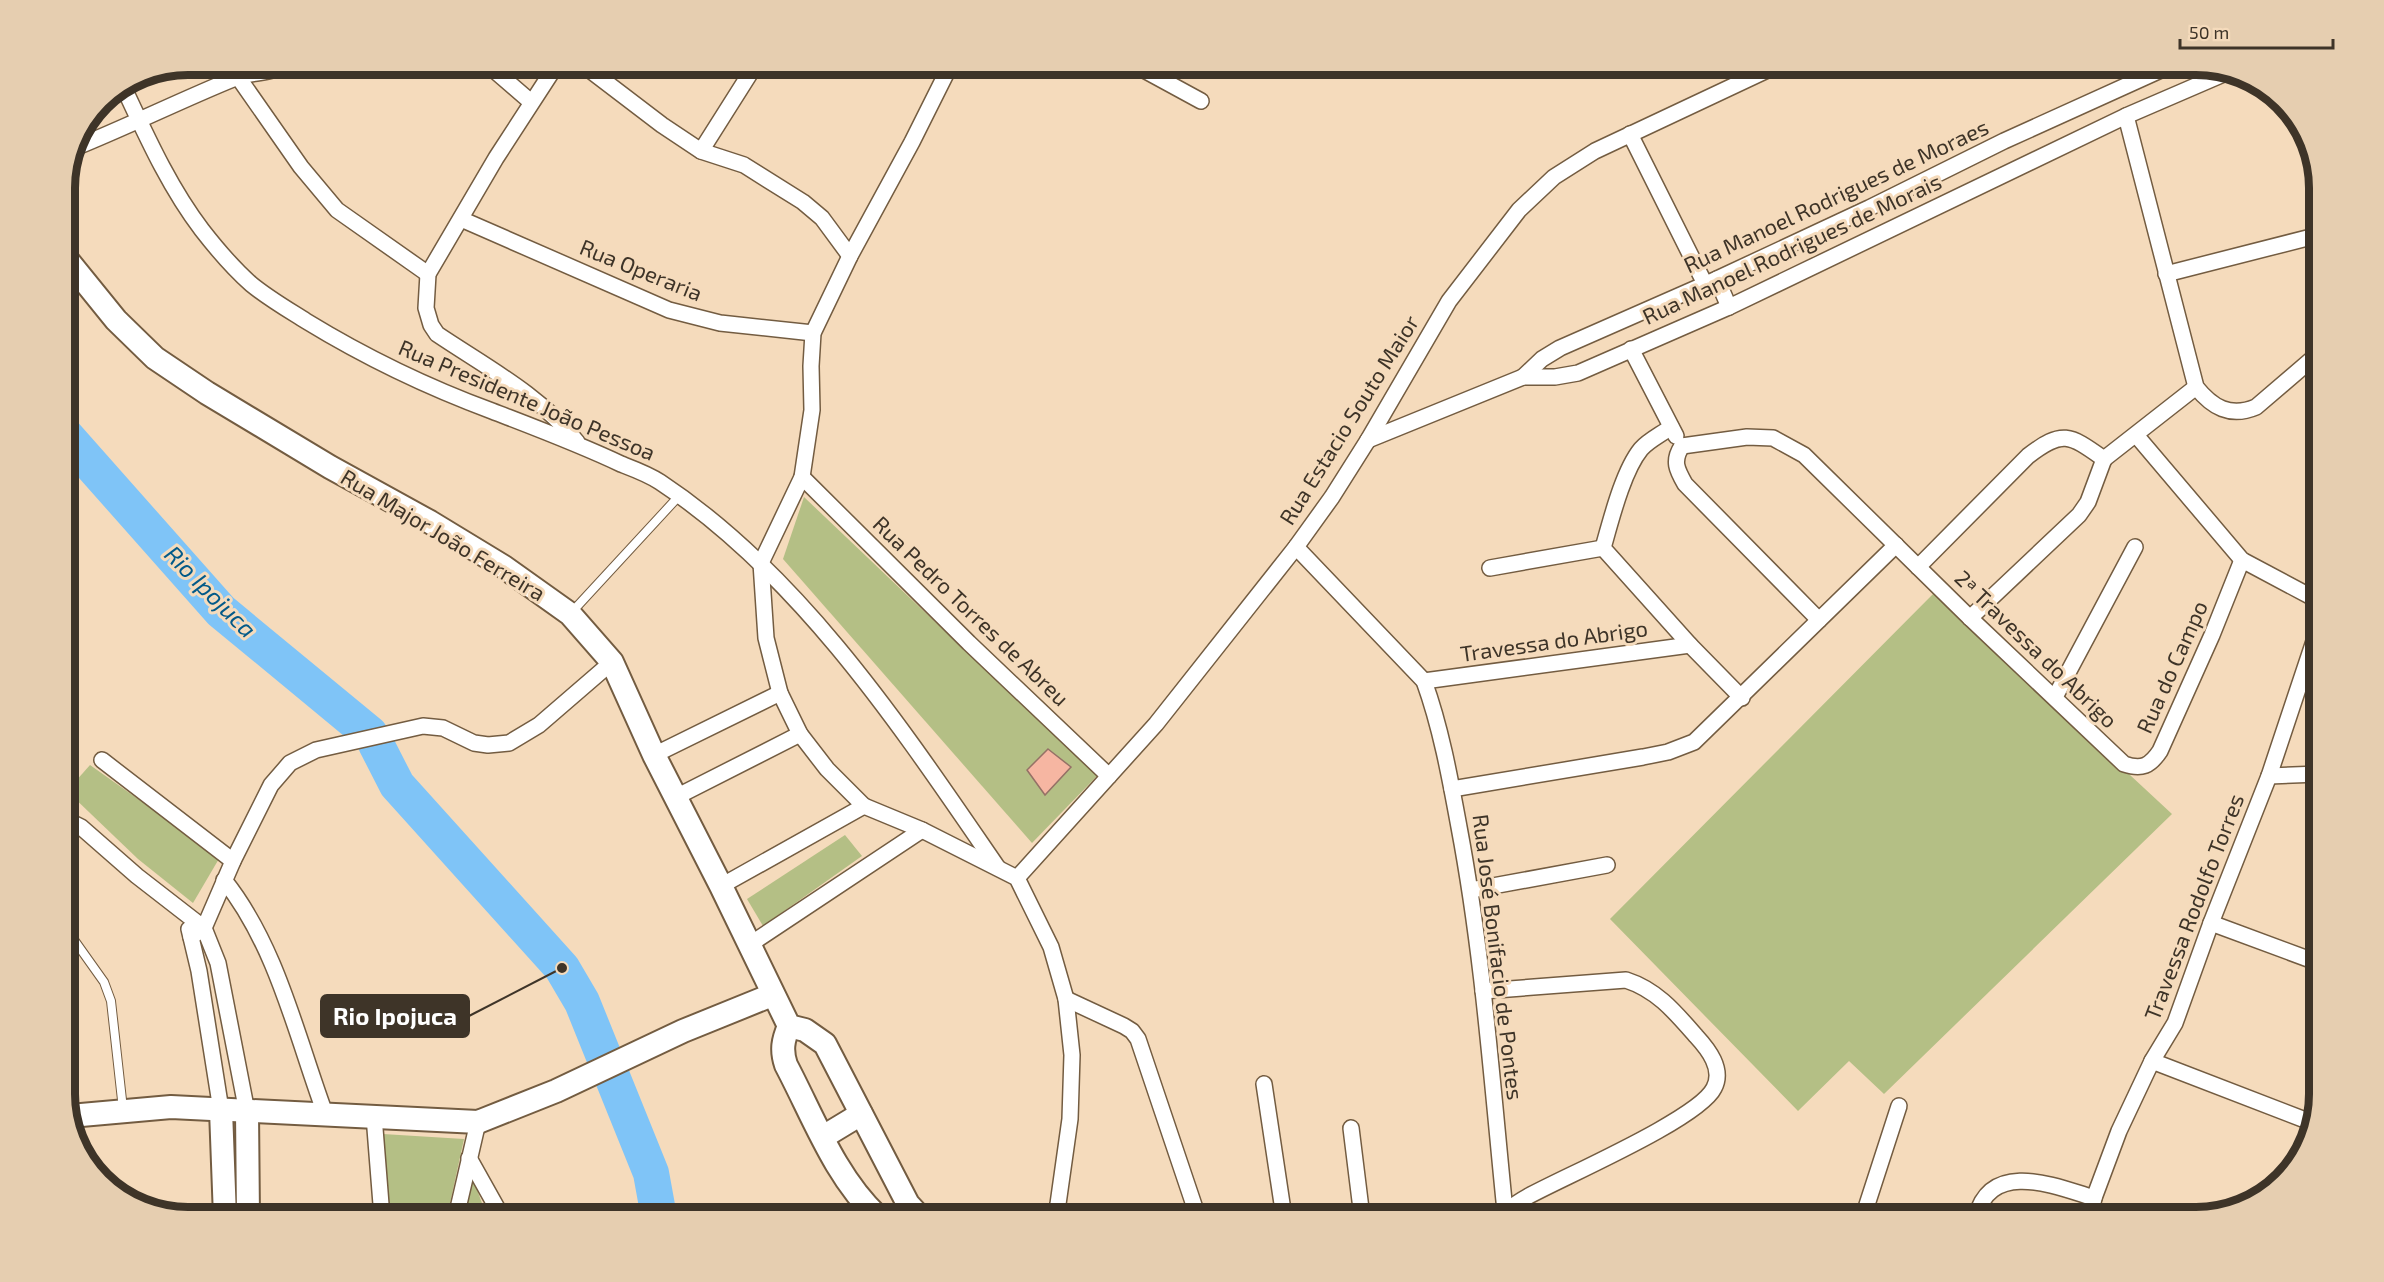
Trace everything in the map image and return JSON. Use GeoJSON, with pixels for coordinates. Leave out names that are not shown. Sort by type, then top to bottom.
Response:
{"type":"FeatureCollection","features":[{"type":"Feature","properties":{"kind":"main road","name":"Rua Major João Ferreira"},"geometry":{"type":"LineString","coordinates":[[75,269],[116,320],[155,358],[207,393],[330,468],[430,522],[504,567],[570,614],[612,662],[654,755],[789,1026]]}},
{"type":"Feature","properties":{"kind":"main road"},"geometry":{"type":"LineString","coordinates":[[77,1115],[171,1107],[478,1122],[556,1091],[683,1031],[772,994]]}},
{"type":"Feature","properties":{"kind":"main road"},"geometry":{"type":"LineString","coordinates":[[867,1207],[840,1170],[786,1065],[783,1056],[783,1040],[789,1026],[805,1030],[825,1044],[911,1207]]}},
{"type":"Feature","properties":{"kind":"main road"},"geometry":{"type":"LineString","coordinates":[[221,1110],[225,1207]]}},
{"type":"Feature","properties":{"kind":"main road"},"geometry":{"type":"LineString","coordinates":[[247,1112],[248,1207]]}},
{"type":"Feature","properties":{"kind":"main road"},"geometry":{"type":"LineString","coordinates":[[823,1137],[861,1114]]}},
{"type":"Feature","properties":{"kind":"street"},"geometry":{"type":"LineString","coordinates":[[85,143],[140,122],[225,75]]}},
{"type":"Feature","properties":{"kind":"street"},"geometry":{"type":"LineString","coordinates":[[235,75],[301,167],[337,210],[428,274]]}},
{"type":"Feature","properties":{"kind":"street"},"geometry":{"type":"LineString","coordinates":[[500,75],[531,102]]}},
{"type":"Feature","properties":{"kind":"street"},"geometry":{"type":"LineString","coordinates":[[549,75],[496,158],[428,274],[426,308],[431,325],[437,334],[533,397],[560,421],[578,443]]}},
{"type":"Feature","properties":{"kind":"street"},"geometry":{"type":"LineString","coordinates":[[596,75],[662,125],[701,151],[744,165],[803,202],[822,218],[850,256]]}},
{"type":"Feature","properties":{"kind":"street"},"geometry":{"type":"LineString","coordinates":[[701,151],[749,75]]}},
{"type":"Feature","properties":{"kind":"street"},"geometry":{"type":"LineString","coordinates":[[946,75],[850,256],[813,333],[812,410],[802,477],[761,563],[766,638],[780,693],[800,734],[827,769],[864,806],[922,830],[1017,878],[1051,947],[1066,999],[1072,1055],[1070,1119],[1057,1207]]}},
{"type":"Feature","properties":{"kind":"street"},"geometry":{"type":"LineString","coordinates":[[1153,75],[1201,101]]}},
{"type":"Feature","properties":{"kind":"street","name":"Rua Estacio Souto Maior"},"geometry":{"type":"LineString","coordinates":[[1017,878],[1156,724],[1296,547],[1332,497],[1368,440],[1449,301],[1518,210],[1554,177],[1595,151],[1756,75]]}},
{"type":"Feature","properties":{"kind":"street","name":"Rua Manoel Rodrigues de Moraes"},"geometry":{"type":"LineString","coordinates":[[1523,377],[1542,359],[1560,348],[1869,208],[2004,141],[2150,75]]}},
{"type":"Feature","properties":{"kind":"street","name":"Rua Manoel Rodrigues de Morais"},"geometry":{"type":"LineString","coordinates":[[1368,440],[1523,377],[1555,377],[1578,373],[1729,307],[2126,116],[2216,77]]}},
{"type":"Feature","properties":{"kind":"street","name":"Rua Presidente João Pessoa"},"geometry":{"type":"LineString","coordinates":[[126,93],[182,202],[202,230],[250,284],[349,347],[398,371],[489,411],[578,443],[658,480],[761,563],[801,604],[891,716],[998,868]]}},
{"type":"Feature","properties":{"kind":"street"},"geometry":{"type":"LineString","coordinates":[[2126,116],[2196,387],[2206,400],[2221,410],[2244,412],[2256,407],[2309,362]]}},
{"type":"Feature","properties":{"kind":"street"},"geometry":{"type":"LineString","coordinates":[[1630,134],[1711,281],[1729,307]]}},
{"type":"Feature","properties":{"kind":"street"},"geometry":{"type":"LineString","coordinates":[[1869,208],[1880,234]]}},
{"type":"Feature","properties":{"kind":"street","name":"Rua Operaria"},"geometry":{"type":"LineString","coordinates":[[461,219],[669,310],[720,323],[813,333]]}},
{"type":"Feature","properties":{"kind":"street"},"geometry":{"type":"LineString","coordinates":[[2166,274],[2309,238]]}},
{"type":"Feature","properties":{"kind":"street"},"geometry":{"type":"LineString","coordinates":[[1631,349],[1682,446],[1677,453],[1675,463],[1684,484],[1819,620]]}},
{"type":"Feature","properties":{"kind":"street"},"geometry":{"type":"LineString","coordinates":[[1970,618],[2079,515],[2092,494],[2104,459],[2196,387]]}},
{"type":"Feature","properties":{"kind":"street"},"geometry":{"type":"LineString","coordinates":[[1603,548],[1612,515],[1635,459],[1642,448],[1671,427]]}},
{"type":"Feature","properties":{"kind":"street"},"geometry":{"type":"LineString","coordinates":[[2136,435],[2242,560],[2309,596]]}},
{"type":"Feature","properties":{"kind":"street","name":"2ª Travessa do Abrigo"},"geometry":{"type":"LineString","coordinates":[[1682,446],[1747,437],[1773,438],[1804,455],[1970,618],[2124,764]]}},
{"type":"Feature","properties":{"kind":"street"},"geometry":{"type":"LineString","coordinates":[[1918,567],[2028,456],[2045,443],[2056,437],[2068,439],[2082,444],[2104,459]]}},
{"type":"Feature","properties":{"kind":"street","name":"Rua Pedro Torres de Abreu"},"geometry":{"type":"LineString","coordinates":[[802,477],[969,643],[1109,776]]}},
{"type":"Feature","properties":{"kind":"street"},"geometry":{"type":"LineString","coordinates":[[1452,789],[1668,752],[1694,742],[1742,698],[1896,545]]}},
{"type":"Feature","properties":{"kind":"street","name":"Rua José Bonifacio de Pontes"},"geometry":{"type":"LineString","coordinates":[[1296,547],[1424,681],[1437,721],[1471,890],[1483,991],[1500,1207]]}},
{"type":"Feature","properties":{"kind":"street"},"geometry":{"type":"LineString","coordinates":[[2055,697],[2135,547]]}},
{"type":"Feature","properties":{"kind":"street"},"geometry":{"type":"LineString","coordinates":[[1490,568],[1603,548]]}},
{"type":"Feature","properties":{"kind":"street"},"geometry":{"type":"LineString","coordinates":[[1603,548],[1690,645],[1742,698]]}},
{"type":"Feature","properties":{"kind":"street","name":"Rua do Campo"},"geometry":{"type":"LineString","coordinates":[[2124,764],[2136,768],[2146,766],[2154,761],[2160,751],[2212,635],[2242,560]]}},
{"type":"Feature","properties":{"kind":"street","name":"Travessa do Abrigo"},"geometry":{"type":"LineString","coordinates":[[1424,681],[1690,645]]}},
{"type":"Feature","properties":{"kind":"street","name":"Travessa Rodolfo Torres"},"geometry":{"type":"LineString","coordinates":[[2092,1207],[2118,1131],[2152,1061],[2175,1023],[2211,923],[2269,776],[2309,656]]}},
{"type":"Feature","properties":{"kind":"street"},"geometry":{"type":"LineString","coordinates":[[191,937],[204,928],[232,861],[271,785],[290,763],[316,750],[423,726],[443,728],[474,743],[488,745],[509,743],[539,725],[612,662]]}},
{"type":"Feature","properties":{"kind":"street"},"geometry":{"type":"LineString","coordinates":[[654,755],[780,693]]}},
{"type":"Feature","properties":{"kind":"street"},"geometry":{"type":"LineString","coordinates":[[676,797],[800,734]]}},
{"type":"Feature","properties":{"kind":"street"},"geometry":{"type":"LineString","coordinates":[[102,760],[232,861]]}},
{"type":"Feature","properties":{"kind":"street"},"geometry":{"type":"LineString","coordinates":[[2269,776],[2309,774]]}},
{"type":"Feature","properties":{"kind":"street"},"geometry":{"type":"LineString","coordinates":[[721,886],[864,806]]}},
{"type":"Feature","properties":{"kind":"street"},"geometry":{"type":"LineString","coordinates":[[75,823],[88,832],[137,876],[204,928],[218,963],[247,1112]]}},
{"type":"Feature","properties":{"kind":"street"},"geometry":{"type":"LineString","coordinates":[[749,945],[922,830]]}},
{"type":"Feature","properties":{"kind":"street"},"geometry":{"type":"LineString","coordinates":[[1471,890],[1607,865]]}},
{"type":"Feature","properties":{"kind":"street"},"geometry":{"type":"LineString","coordinates":[[224,880],[241,902],[273,966],[326,1116]]}},
{"type":"Feature","properties":{"kind":"street"},"geometry":{"type":"LineString","coordinates":[[183,912],[191,937],[221,1110]]}},
{"type":"Feature","properties":{"kind":"street"},"geometry":{"type":"LineString","coordinates":[[2211,923],[2309,959]]}},
{"type":"Feature","properties":{"kind":"street"},"geometry":{"type":"LineString","coordinates":[[1483,991],[1626,980],[1648,989],[1664,1000],[1706,1046],[1717,1071],[1716,1086],[1707,1099],[1671,1123],[1512,1207]]}},
{"type":"Feature","properties":{"kind":"street"},"geometry":{"type":"LineString","coordinates":[[1066,999],[1124,1026],[1138,1040],[1194,1207]]}},
{"type":"Feature","properties":{"kind":"street"},"geometry":{"type":"LineString","coordinates":[[2152,1061],[2306,1120]]}},
{"type":"Feature","properties":{"kind":"street"},"geometry":{"type":"LineString","coordinates":[[1264,1084],[1282,1207]]}},
{"type":"Feature","properties":{"kind":"street"},"geometry":{"type":"LineString","coordinates":[[1867,1207],[1899,1106]]}},
{"type":"Feature","properties":{"kind":"street"},"geometry":{"type":"LineString","coordinates":[[374,1116],[381,1207]]}},
{"type":"Feature","properties":{"kind":"street"},"geometry":{"type":"LineString","coordinates":[[458,1207],[478,1122]]}},
{"type":"Feature","properties":{"kind":"street"},"geometry":{"type":"LineString","coordinates":[[1351,1128],[1361,1207]]}},
{"type":"Feature","properties":{"kind":"street"},"geometry":{"type":"LineString","coordinates":[[469,1158],[496,1207]]}},
{"type":"Feature","properties":{"kind":"street"},"geometry":{"type":"LineString","coordinates":[[1981,1207],[1985,1197],[1996,1187],[2012,1181],[2031,1180],[2094,1198]]}},
{"type":"Feature","properties":{"kind":"lane"},"geometry":{"type":"LineString","coordinates":[[570,614],[679,496]]}},
{"type":"Feature","properties":{"kind":"lane"},"geometry":{"type":"LineString","coordinates":[[75,941],[104,982],[111,1001],[123,1110]]}},
{"type":"Feature","properties":{"kind":"green space"},"geometry":{"type":"Polygon","coordinates":[[[804,497],[1097,776],[1032,843],[783,559],[804,497]]]}},
{"type":"Feature","properties":{"kind":"green space"},"geometry":{"type":"Polygon","coordinates":[[[1934,593],[2172,814],[1884,1094],[1849,1061],[1798,1111],[1610,919],[1934,593]]]}},
{"type":"Feature","properties":{"kind":"green space"},"geometry":{"type":"Polygon","coordinates":[[[90,765],[220,857],[193,903],[138,859],[75,799],[75,782],[90,765]]]}},
{"type":"Feature","properties":{"kind":"green space"},"geometry":{"type":"Polygon","coordinates":[[[845,835],[862,856],[763,926],[747,899],[845,835]]]}},
{"type":"Feature","properties":{"kind":"green space"},"geometry":{"type":"Polygon","coordinates":[[[383,1134],[464,1139],[449,1207],[388,1207],[383,1134]]]}},
{"type":"Feature","properties":{"kind":"green space"},"geometry":{"type":"Polygon","coordinates":[[[471,1173],[483,1207],[465,1207],[471,1173]]]}},
{"type":"Feature","properties":{"kind":"building"},"geometry":{"type":"Polygon","coordinates":[[[1048,749],[1071,767],[1045,795],[1027,770],[1048,749]]]}},
{"type":"Feature","properties":{"kind":"waterway","name":"Rio Ipojuca"},"geometry":{"type":"LineString","coordinates":[[75,446],[221,611],[370,734]]}},
{"type":"Feature","properties":{"kind":"waterway","name":"Rio Ipojuca"},"geometry":{"type":"LineString","coordinates":[[376,744],[397,785],[562,968],[582,1002],[651,1173],[657,1207]]}},
{"type":"Feature","properties":{"kind":"place","name":"Rio Ipojuca"},"geometry":{"type":"Point","coordinates":[562,968]}}]}
